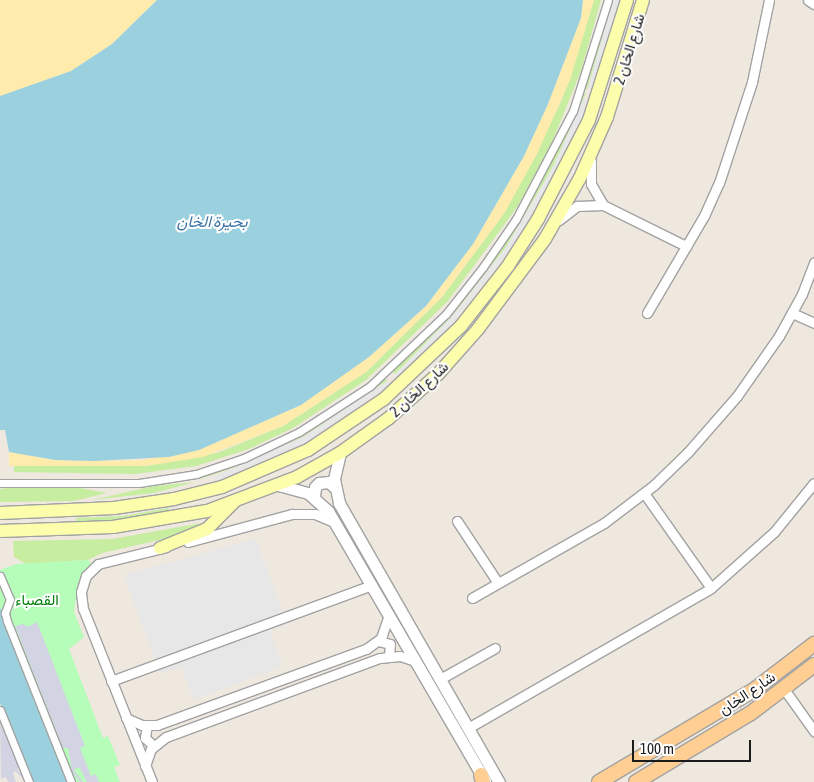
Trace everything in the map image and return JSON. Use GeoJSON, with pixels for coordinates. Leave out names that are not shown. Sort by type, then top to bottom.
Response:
{"type":"FeatureCollection","features":[{"type":"Feature","properties":{"kind":"main road","name":"شارع الخان 2"},"geometry":{"type":"LineString","coordinates":[[0,513],[114,508],[174,499],[222,486],[308,450],[384,400],[461,326],[508,266],[538,219],[589,120],[627,0]]}},
{"type":"Feature","properties":{"kind":"main road","name":"شارع الخان 2"},"geometry":{"type":"LineString","coordinates":[[0,531],[137,525],[234,502],[278,485],[340,453],[388,418],[439,373],[506,295],[554,224],[590,156],[622,77],[643,0]]}},
{"type":"Feature","properties":{"kind":"main road"},"geometry":{"type":"LineString","coordinates":[[160,548],[207,529],[234,502]]}},
{"type":"Feature","properties":{"kind":"main road","name":"شارع الخان"},"geometry":{"type":"LineString","coordinates":[[599,782],[754,690],[814,644]]}},
{"type":"Feature","properties":{"kind":"main road","name":"شارع الخان"},"geometry":{"type":"LineString","coordinates":[[636,782],[738,722],[814,665]]}},
{"type":"Feature","properties":{"kind":"street"},"geometry":{"type":"LineString","coordinates":[[0,483],[139,483],[196,474],[252,455],[299,432],[370,386],[446,314],[516,219],[573,110],[608,0]]}},
{"type":"Feature","properties":{"kind":"street"},"geometry":{"type":"LineString","coordinates":[[647,313],[704,216],[734,142],[752,82],[768,0]]}},
{"type":"Feature","properties":{"kind":"street"},"geometry":{"type":"LineString","coordinates":[[808,0],[814,4]]}},
{"type":"Feature","properties":{"kind":"street"},"geometry":{"type":"LineString","coordinates":[[590,156],[591,184],[604,204],[686,246]]}},
{"type":"Feature","properties":{"kind":"street"},"geometry":{"type":"LineString","coordinates":[[554,224],[577,206],[604,204]]}},
{"type":"Feature","properties":{"kind":"street"},"geometry":{"type":"LineString","coordinates":[[472,598],[571,544],[644,493],[688,452],[720,418],[751,378],[792,313],[814,262]]}},
{"type":"Feature","properties":{"kind":"street"},"geometry":{"type":"LineString","coordinates":[[792,313],[814,323]]}},
{"type":"Feature","properties":{"kind":"street"},"geometry":{"type":"LineString","coordinates":[[340,453],[334,486],[339,503],[499,782]]}},
{"type":"Feature","properties":{"kind":"street"},"geometry":{"type":"LineString","coordinates":[[314,497],[315,487],[319,482],[329,482],[334,486]]}},
{"type":"Feature","properties":{"kind":"street"},"geometry":{"type":"LineString","coordinates":[[468,728],[711,588],[774,532],[814,483]]}},
{"type":"Feature","properties":{"kind":"street"},"geometry":{"type":"LineString","coordinates":[[278,485],[297,488],[314,497],[335,523],[483,780]]}},
{"type":"Feature","properties":{"kind":"street"},"geometry":{"type":"LineString","coordinates":[[644,493],[711,588]]}},
{"type":"Feature","properties":{"kind":"street"},"geometry":{"type":"LineString","coordinates":[[152,782],[81,603],[83,581],[89,571],[103,562],[292,514],[314,514],[335,523]]}},
{"type":"Feature","properties":{"kind":"street"},"geometry":{"type":"LineString","coordinates":[[457,521],[498,583]]}},
{"type":"Feature","properties":{"kind":"street"},"geometry":{"type":"LineString","coordinates":[[0,576],[10,599],[6,618],[71,782]]}},
{"type":"Feature","properties":{"kind":"street"},"geometry":{"type":"LineString","coordinates":[[111,681],[372,586]]}},
{"type":"Feature","properties":{"kind":"street"},"geometry":{"type":"LineString","coordinates":[[126,718],[147,726],[162,723],[366,649],[378,641],[389,616]]}},
{"type":"Feature","properties":{"kind":"street"},"geometry":{"type":"LineString","coordinates":[[378,641],[390,644],[392,652],[389,656]]}},
{"type":"Feature","properties":{"kind":"street"},"geometry":{"type":"LineString","coordinates":[[440,680],[495,648]]}},
{"type":"Feature","properties":{"kind":"street"},"geometry":{"type":"LineString","coordinates":[[145,766],[154,746],[166,738],[389,656],[415,660]]}},
{"type":"Feature","properties":{"kind":"street"},"geometry":{"type":"LineString","coordinates":[[784,689],[814,731]]}},
{"type":"Feature","properties":{"kind":"street"},"geometry":{"type":"LineString","coordinates":[[0,710],[29,782]]}},
{"type":"Feature","properties":{"kind":"street"},"geometry":{"type":"LineString","coordinates":[[147,726],[145,738],[154,746]]}},
{"type":"Feature","properties":{"kind":"green space"},"geometry":{"type":"Polygon","coordinates":[[[594,0],[601,0],[581,71],[553,140],[518,206],[448,301],[366,380],[293,428],[249,449],[196,466],[135,474],[14,472],[14,466],[146,466],[217,453],[283,426],[366,372],[442,297],[505,212],[561,102],[594,0]]]}},
{"type":"Feature","properties":{"kind":"green space"},"geometry":{"type":"Polygon","coordinates":[[[610,0],[613,0],[587,90],[583,88],[610,0]]]}},
{"type":"Feature","properties":{"kind":"green space"},"geometry":{"type":"Polygon","coordinates":[[[582,92],[586,93],[555,163],[506,247],[446,324],[395,374],[392,371],[449,315],[505,243],[550,166],[582,92]]]}},
{"type":"Feature","properties":{"kind":"green space"},"geometry":{"type":"Polygon","coordinates":[[[385,378],[387,381],[366,398],[303,437],[248,463],[200,479],[199,474],[263,453],[311,429],[385,378]]]}},
{"type":"Feature","properties":{"kind":"green space"},"geometry":{"type":"Polygon","coordinates":[[[195,482],[154,493],[92,500],[154,486],[195,482]]]}},
{"type":"Feature","properties":{"kind":"green space"},"geometry":{"type":"Polygon","coordinates":[[[24,486],[74,487],[107,493],[74,501],[0,502],[0,489],[24,486]]]}},
{"type":"Feature","properties":{"kind":"green space"},"geometry":{"type":"Polygon","coordinates":[[[169,508],[170,512],[123,520],[76,522],[76,518],[123,516],[169,508]]]}},
{"type":"Feature","properties":{"kind":"green space"},"geometry":{"type":"Polygon","coordinates":[[[202,523],[204,525],[172,537],[102,553],[88,560],[26,564],[14,557],[13,541],[112,539],[202,523]]]}},
{"type":"Feature","properties":{"kind":"green space","name":"القصباء"},"geometry":{"type":"Polygon","coordinates":[[[88,560],[91,563],[78,583],[74,612],[84,637],[69,649],[103,738],[108,736],[120,765],[114,767],[120,782],[68,782],[0,607],[0,570],[16,564],[88,560]]]}},
{"type":"Feature","properties":{"kind":"sand"},"geometry":{"type":"Polygon","coordinates":[[[0,0],[157,0],[112,44],[71,71],[0,96],[0,0]]]}},
{"type":"Feature","properties":{"kind":"sand"},"geometry":{"type":"Polygon","coordinates":[[[583,0],[594,0],[570,80],[537,154],[505,212],[442,297],[366,372],[283,426],[203,457],[146,466],[9,466],[9,452],[55,460],[94,461],[141,460],[199,450],[301,405],[369,357],[426,306],[473,244],[524,156],[548,104],[581,18],[583,0]]]}},
{"type":"Feature","properties":{"kind":"shaded area"},"geometry":{"type":"Polygon","coordinates":[[[613,0],[620,0],[617,16],[595,88],[587,90],[613,0]]]}},
{"type":"Feature","properties":{"kind":"shaded area"},"geometry":{"type":"Polygon","coordinates":[[[584,99],[590,99],[568,151],[512,248],[442,336],[402,376],[395,374],[456,312],[506,247],[549,175],[584,99]]]}},
{"type":"Feature","properties":{"kind":"shaded area"},"geometry":{"type":"Polygon","coordinates":[[[385,382],[392,384],[299,447],[238,474],[217,481],[211,478],[303,437],[385,382]]]}},
{"type":"Feature","properties":{"kind":"shaded area"},"geometry":{"type":"Polygon","coordinates":[[[256,539],[287,624],[270,631],[283,666],[194,700],[181,667],[160,674],[124,575],[256,539]]]}},
{"type":"Feature","properties":{"kind":"shaded area"},"geometry":{"type":"Polygon","coordinates":[[[37,622],[85,746],[80,748],[91,776],[96,774],[99,782],[87,782],[79,767],[74,770],[83,782],[80,782],[72,771],[68,748],[63,748],[15,626],[23,624],[28,627],[37,622]]]}},
{"type":"Feature","properties":{"kind":"shaded area"},"geometry":{"type":"Polygon","coordinates":[[[0,717],[21,767],[17,769],[27,782],[15,771],[13,773],[16,782],[8,782],[6,777],[1,779],[0,717]]]}},
{"type":"Feature","properties":{"kind":"water","name":"بحيرة الخان"},"geometry":{"type":"Polygon","coordinates":[[[157,0],[583,0],[581,18],[548,104],[524,156],[473,244],[426,306],[369,357],[301,405],[199,450],[169,457],[94,461],[55,460],[9,452],[5,430],[0,430],[0,96],[71,71],[112,44],[157,0]]]}},
{"type":"Feature","properties":{"kind":"water"},"geometry":{"type":"Polygon","coordinates":[[[0,607],[68,782],[30,782],[0,703],[0,607]]]}}]}
